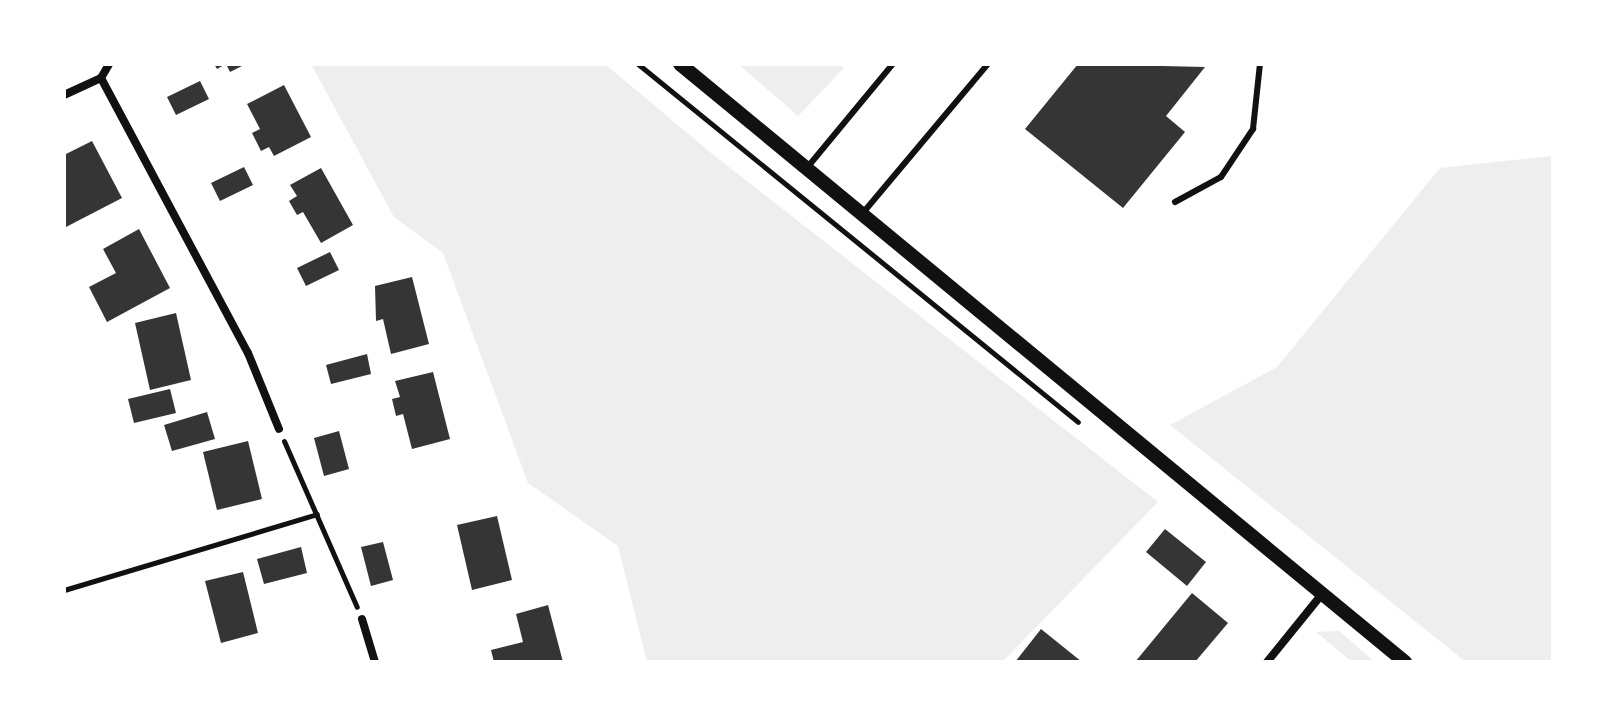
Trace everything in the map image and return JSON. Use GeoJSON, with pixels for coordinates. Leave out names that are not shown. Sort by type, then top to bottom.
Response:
{"type":"FeatureCollection","features":[{"type":"Feature","properties":{"kind":"street"},"geometry":{"type":"LineString","coordinates":[[64,95],[101,78],[109,64]]}},
{"type":"Feature","properties":{"kind":"street"},"geometry":{"type":"LineString","coordinates":[[680,64],[1405,662]]}},
{"type":"Feature","properties":{"kind":"street"},"geometry":{"type":"LineString","coordinates":[[101,78],[248,353],[279,429]]}},
{"type":"Feature","properties":{"kind":"street"},"geometry":{"type":"LineString","coordinates":[[1267,662],[1322,594]]}},
{"type":"Feature","properties":{"kind":"street"},"geometry":{"type":"LineString","coordinates":[[362,619],[375,662]]}},
{"type":"Feature","properties":{"kind":"lane"},"geometry":{"type":"LineString","coordinates":[[806,169],[893,64]]}},
{"type":"Feature","properties":{"kind":"lane"},"geometry":{"type":"LineString","coordinates":[[862,214],[988,64]]}},
{"type":"Feature","properties":{"kind":"lane"},"geometry":{"type":"LineString","coordinates":[[1175,202],[1221,177],[1253,129],[1260,64]]}},
{"type":"Feature","properties":{"kind":"path"},"geometry":{"type":"LineString","coordinates":[[638,64],[1092,433]]}},
{"type":"Feature","properties":{"kind":"path"},"geometry":{"type":"LineString","coordinates":[[279,429],[362,619]]}},
{"type":"Feature","properties":{"kind":"path"},"geometry":{"type":"LineString","coordinates":[[64,590],[317,514]]}},
{"type":"Feature","properties":{"kind":"shaded area"},"geometry":{"type":"Polygon","coordinates":[[[311,64],[605,64],[711,153],[1158,502],[1002,662],[647,662],[618,546],[528,483],[443,253],[394,217],[311,64]]]}},
{"type":"Feature","properties":{"kind":"shaded area"},"geometry":{"type":"Polygon","coordinates":[[[738,64],[839,64],[844,68],[798,116],[738,64]]]}},
{"type":"Feature","properties":{"kind":"shaded area"},"geometry":{"type":"Polygon","coordinates":[[[1553,156],[1553,662],[1466,662],[1170,425],[1277,367],[1440,168],[1553,156]]]}},
{"type":"Feature","properties":{"kind":"shaded area"},"geometry":{"type":"Polygon","coordinates":[[[1339,631],[1375,662],[1352,662],[1316,632],[1339,631]]]}},
{"type":"Feature","properties":{"kind":"building"},"geometry":{"type":"Polygon","coordinates":[[[226,64],[246,64],[230,72],[226,64]]]}},
{"type":"Feature","properties":{"kind":"building"},"geometry":{"type":"Polygon","coordinates":[[[1078,64],[1205,67],[1166,116],[1185,132],[1123,208],[1025,129],[1078,64]]]}},
{"type":"Feature","properties":{"kind":"building"},"geometry":{"type":"Polygon","coordinates":[[[200,81],[209,99],[176,115],[167,97],[200,81]]]}},
{"type":"Feature","properties":{"kind":"building"},"geometry":{"type":"Polygon","coordinates":[[[284,85],[311,137],[274,156],[269,147],[261,151],[252,133],[260,129],[247,104],[284,85]]]}},
{"type":"Feature","properties":{"kind":"building"},"geometry":{"type":"Polygon","coordinates":[[[92,141],[122,198],[66,227],[64,155],[92,141]]]}},
{"type":"Feature","properties":{"kind":"building"},"geometry":{"type":"Polygon","coordinates":[[[244,167],[253,185],[220,201],[211,183],[244,167]]]}},
{"type":"Feature","properties":{"kind":"building"},"geometry":{"type":"Polygon","coordinates":[[[321,168],[353,225],[321,243],[303,212],[297,215],[289,201],[297,196],[290,185],[321,168]]]}},
{"type":"Feature","properties":{"kind":"building"},"geometry":{"type":"Polygon","coordinates":[[[139,229],[170,288],[107,322],[89,287],[116,273],[103,249],[139,229]]]}},
{"type":"Feature","properties":{"kind":"building"},"geometry":{"type":"Polygon","coordinates":[[[330,252],[339,270],[306,286],[297,268],[330,252]]]}},
{"type":"Feature","properties":{"kind":"building"},"geometry":{"type":"Polygon","coordinates":[[[412,277],[429,344],[391,354],[383,319],[376,321],[375,286],[412,277]]]}},
{"type":"Feature","properties":{"kind":"building"},"geometry":{"type":"Polygon","coordinates":[[[176,313],[191,380],[150,390],[135,323],[176,313]]]}},
{"type":"Feature","properties":{"kind":"building"},"geometry":{"type":"Polygon","coordinates":[[[367,354],[371,374],[331,384],[326,365],[367,354]]]}},
{"type":"Feature","properties":{"kind":"building"},"geometry":{"type":"Polygon","coordinates":[[[433,372],[450,439],[412,449],[403,414],[396,416],[392,399],[400,397],[395,381],[433,372]]]}},
{"type":"Feature","properties":{"kind":"building"},"geometry":{"type":"Polygon","coordinates":[[[170,389],[176,413],[134,423],[128,399],[170,389]]]}},
{"type":"Feature","properties":{"kind":"building"},"geometry":{"type":"Polygon","coordinates":[[[207,412],[215,439],[172,451],[164,425],[207,412]]]}},
{"type":"Feature","properties":{"kind":"building"},"geometry":{"type":"Polygon","coordinates":[[[339,431],[349,469],[324,476],[314,438],[339,431]]]}},
{"type":"Feature","properties":{"kind":"building"},"geometry":{"type":"Polygon","coordinates":[[[248,441],[262,499],[217,510],[203,452],[248,441]]]}},
{"type":"Feature","properties":{"kind":"building"},"geometry":{"type":"Polygon","coordinates":[[[497,516],[512,580],[472,590],[457,525],[497,516]]]}},
{"type":"Feature","properties":{"kind":"building"},"geometry":{"type":"Polygon","coordinates":[[[1165,529],[1206,562],[1187,586],[1146,552],[1165,529]]]}},
{"type":"Feature","properties":{"kind":"building"},"geometry":{"type":"Polygon","coordinates":[[[383,542],[393,580],[371,586],[361,547],[383,542]]]}},
{"type":"Feature","properties":{"kind":"building"},"geometry":{"type":"Polygon","coordinates":[[[301,547],[307,573],[264,584],[257,559],[301,547]]]}},
{"type":"Feature","properties":{"kind":"building"},"geometry":{"type":"Polygon","coordinates":[[[243,572],[258,633],[221,643],[205,581],[243,572]]]}},
{"type":"Feature","properties":{"kind":"building"},"geometry":{"type":"Polygon","coordinates":[[[1192,593],[1228,623],[1195,662],[1135,662],[1192,593]]]}},
{"type":"Feature","properties":{"kind":"building"},"geometry":{"type":"Polygon","coordinates":[[[548,605],[563,662],[494,662],[491,650],[523,642],[516,614],[548,605]]]}},
{"type":"Feature","properties":{"kind":"building"},"geometry":{"type":"Polygon","coordinates":[[[1041,629],[1082,662],[1015,662],[1041,629]]]}}]}
